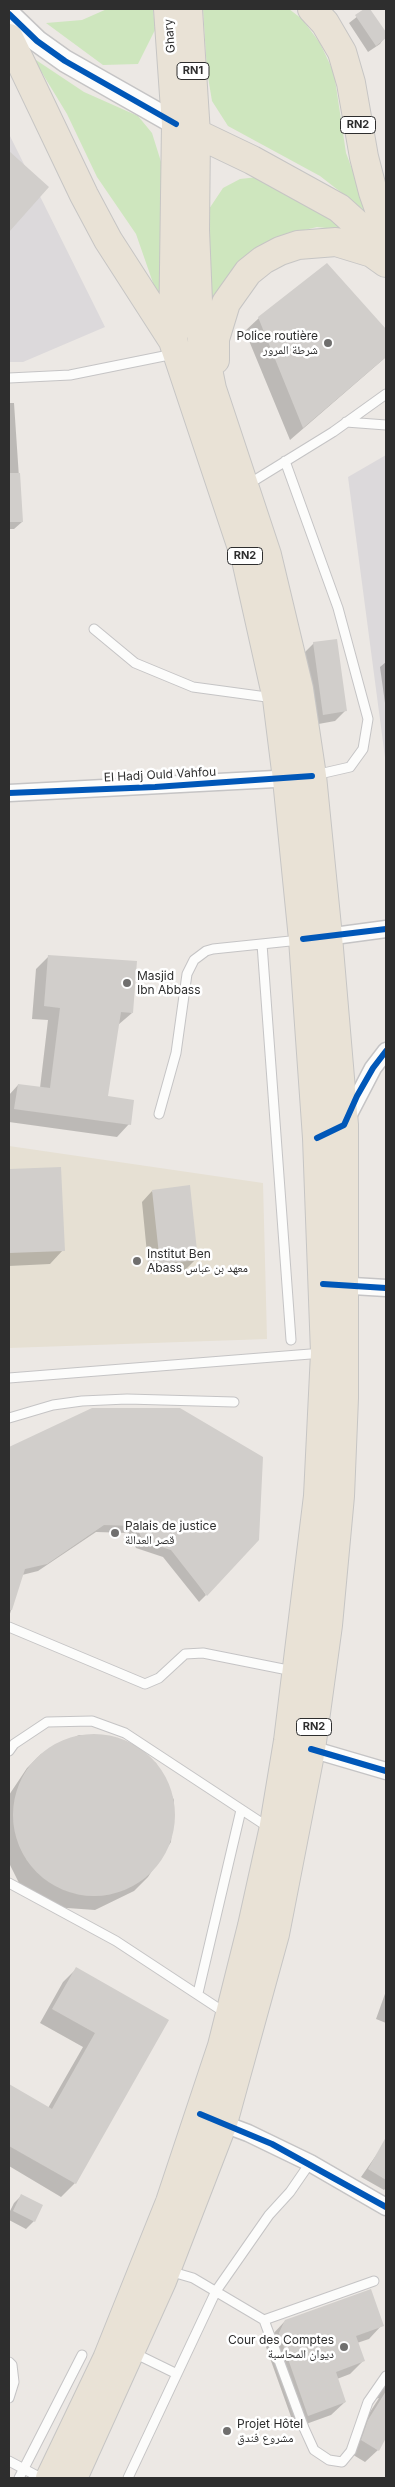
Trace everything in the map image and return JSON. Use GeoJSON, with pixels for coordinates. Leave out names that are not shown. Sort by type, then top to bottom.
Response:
{"type":"FeatureCollection","features":[{"type":"Feature","properties":{"kind":"highway","name":"Ghary"},"geometry":{"type":"LineString","coordinates":[[168,9],[186,129]]}},
{"type":"Feature","properties":{"kind":"highway","name":"Ghary"},"geometry":{"type":"LineString","coordinates":[[186,129],[188,9]]}},
{"type":"Feature","properties":{"kind":"highway","name":"RN2"},"geometry":{"type":"LineString","coordinates":[[312,9],[325,23],[342,52],[351,83],[366,166],[386,228]]}},
{"type":"Feature","properties":{"kind":"highway"},"geometry":{"type":"LineString","coordinates":[[9,38],[84,195],[108,240],[175,347]]}},
{"type":"Feature","properties":{"kind":"highway"},"geometry":{"type":"LineString","coordinates":[[186,129],[259,163],[339,208],[369,235],[386,256]]}},
{"type":"Feature","properties":{"kind":"highway","name":"RN2"},"geometry":{"type":"LineString","coordinates":[[73,2478],[131,2352],[166,2270],[212,2119],[275,1934],[311,1748],[328,1625],[340,1496],[334,1354],[334,1285],[344,1125],[316,938],[300,777],[297,680],[266,555],[234,493],[175,347],[186,129]]}},
{"type":"Feature","properties":{"kind":"highway","name":"RN2"},"geometry":{"type":"LineString","coordinates":[[186,129],[195,230],[199,325],[246,560],[277,699],[300,777]]}},
{"type":"Feature","properties":{"kind":"highway"},"geometry":{"type":"LineString","coordinates":[[212,389],[215,339],[219,320],[236,286],[263,260],[280,251],[298,245],[336,242],[372,253],[386,263]]}},
{"type":"Feature","properties":{"kind":"highway","name":"RN2"},"geometry":{"type":"LineString","coordinates":[[316,938],[317,1138],[334,1285]]}},
{"type":"Feature","properties":{"kind":"highway","name":"RN2"},"geometry":{"type":"LineString","coordinates":[[50,2478],[111,2351],[170,2202],[212,2119],[230,2015],[273,1831],[288,1741],[334,1354]]}},
{"type":"Feature","properties":{"kind":"street"},"geometry":{"type":"LineString","coordinates":[[9,14],[37,41],[64,61],[186,129]]}},
{"type":"Feature","properties":{"kind":"street","name":"El Hadj Ould Vahfou"},"geometry":{"type":"LineString","coordinates":[[9,793],[300,777]]}},
{"type":"Feature","properties":{"kind":"street"},"geometry":{"type":"LineString","coordinates":[[316,938],[386,928]]}},
{"type":"Feature","properties":{"kind":"street"},"geometry":{"type":"LineString","coordinates":[[317,1138],[344,1125],[357,1096],[373,1068],[386,1051]]}},
{"type":"Feature","properties":{"kind":"street"},"geometry":{"type":"LineString","coordinates":[[334,1285],[386,1288]]}},
{"type":"Feature","properties":{"kind":"street"},"geometry":{"type":"LineString","coordinates":[[311,1748],[386,1771]]}},
{"type":"Feature","properties":{"kind":"street"},"geometry":{"type":"LineString","coordinates":[[212,2119],[248,2133],[310,2163],[386,2207]]}},
{"type":"Feature","properties":{"kind":"lane"},"geometry":{"type":"LineString","coordinates":[[9,378],[70,375],[175,347]]}},
{"type":"Feature","properties":{"kind":"lane"},"geometry":{"type":"LineString","coordinates":[[234,493],[346,422],[386,394]]}},
{"type":"Feature","properties":{"kind":"lane"},"geometry":{"type":"LineString","coordinates":[[346,422],[386,425]]}},
{"type":"Feature","properties":{"kind":"lane"},"geometry":{"type":"LineString","coordinates":[[285,461],[338,608],[368,719],[364,749],[350,767],[300,777]]}},
{"type":"Feature","properties":{"kind":"lane"},"geometry":{"type":"LineString","coordinates":[[94,629],[136,663],[193,687],[277,699]]}},
{"type":"Feature","properties":{"kind":"lane"},"geometry":{"type":"LineString","coordinates":[[159,1114],[176,1053],[190,967],[194,960],[206,951],[316,938]]}},
{"type":"Feature","properties":{"kind":"lane"},"geometry":{"type":"LineString","coordinates":[[262,944],[291,1340]]}},
{"type":"Feature","properties":{"kind":"lane"},"geometry":{"type":"LineString","coordinates":[[9,1378],[334,1354]]}},
{"type":"Feature","properties":{"kind":"lane"},"geometry":{"type":"LineString","coordinates":[[9,1418],[53,1406],[82,1401],[127,1399],[234,1402]]}},
{"type":"Feature","properties":{"kind":"lane"},"geometry":{"type":"LineString","coordinates":[[9,1627],[145,1684],[159,1678],[185,1654],[212,1654],[296,1672]]}},
{"type":"Feature","properties":{"kind":"lane"},"geometry":{"type":"LineString","coordinates":[[9,1751],[14,1744],[46,1722],[92,1721],[125,1733],[273,1831]]}},
{"type":"Feature","properties":{"kind":"lane"},"geometry":{"type":"LineString","coordinates":[[198,1993],[242,1810]]}},
{"type":"Feature","properties":{"kind":"lane"},"geometry":{"type":"LineString","coordinates":[[9,1883],[116,1941],[230,2015]]}},
{"type":"Feature","properties":{"kind":"lane"},"geometry":{"type":"LineString","coordinates":[[128,2478],[216,2291],[269,2215],[290,2192],[310,2163]]}},
{"type":"Feature","properties":{"kind":"lane"},"geometry":{"type":"LineString","coordinates":[[166,2270],[192,2278],[264,2320],[314,2450],[329,2460],[342,2462],[351,2451],[368,2402],[386,2376]]}},
{"type":"Feature","properties":{"kind":"lane"},"geometry":{"type":"LineString","coordinates":[[264,2320],[374,2281]]}},
{"type":"Feature","properties":{"kind":"lane"},"geometry":{"type":"LineString","coordinates":[[131,2352],[177,2374]]}},
{"type":"Feature","properties":{"kind":"lane"},"geometry":{"type":"LineString","coordinates":[[19,2478],[82,2355]]}},
{"type":"Feature","properties":{"kind":"lane"},"geometry":{"type":"LineString","coordinates":[[9,2362],[12,2365],[14,2382],[9,2398]]}},
{"type":"Feature","properties":{"kind":"lane"},"geometry":{"type":"LineString","coordinates":[[9,2461],[41,2478]]}},
{"type":"Feature","properties":{"kind":"shaded area"},"geometry":{"type":"Polygon","coordinates":[[[9,134],[105,327],[23,362],[9,362],[9,134]]]}},
{"type":"Feature","properties":{"kind":"shaded area"},"geometry":{"type":"Polygon","coordinates":[[[386,455],[386,765],[348,477],[386,455]]]}},
{"type":"Feature","properties":{"kind":"shaded area","name":"Institut Ben Abass معهد بن عباس"},"geometry":{"type":"Polygon","coordinates":[[[9,1146],[263,1183],[267,1339],[9,1348],[9,1146]]]}},
{"type":"Feature","properties":{"kind":"green space"},"geometry":{"type":"Polygon","coordinates":[[[107,9],[153,9],[155,30],[138,64],[103,65],[46,23],[82,20],[107,9]]]}},
{"type":"Feature","properties":{"kind":"green space"},"geometry":{"type":"Polygon","coordinates":[[[203,9],[289,9],[302,19],[320,43],[334,73],[346,153],[369,214],[320,176],[228,126],[212,101],[207,71],[203,9]]]}},
{"type":"Feature","properties":{"kind":"green space"},"geometry":{"type":"Polygon","coordinates":[[[33,58],[84,92],[138,116],[152,133],[162,165],[160,303],[136,234],[97,177],[67,114],[33,58]]]}},
{"type":"Feature","properties":{"kind":"green space"},"geometry":{"type":"Polygon","coordinates":[[[258,177],[319,209],[344,230],[317,227],[292,233],[211,303],[209,209],[223,188],[240,179],[258,177]]]}},
{"type":"Feature","properties":{"kind":"building"},"geometry":{"type":"Polygon","coordinates":[[[364,9],[370,9],[386,32],[386,38],[376,46],[355,15],[364,9]]]}},
{"type":"Feature","properties":{"kind":"building"},"geometry":{"type":"Polygon","coordinates":[[[9,151],[49,187],[9,232],[9,151]]]}},
{"type":"Feature","properties":{"kind":"building","name":"Police routière شرطة المرور"},"geometry":{"type":"Polygon","coordinates":[[[327,263],[386,329],[386,357],[303,428],[258,317],[327,263]]]}},
{"type":"Feature","properties":{"kind":"building"},"geometry":{"type":"Polygon","coordinates":[[[9,473],[20,473],[23,522],[9,522],[9,473]]]}},
{"type":"Feature","properties":{"kind":"building"},"geometry":{"type":"Polygon","coordinates":[[[337,639],[347,711],[323,715],[313,642],[337,639]]]}},
{"type":"Feature","properties":{"kind":"building"},"geometry":{"type":"Polygon","coordinates":[[[48,955],[137,961],[133,1013],[121,1012],[108,1096],[134,1100],[131,1125],[14,1109],[18,1084],[50,1088],[60,1008],[44,1006],[48,955]]]}},
{"type":"Feature","properties":{"kind":"building"},"geometry":{"type":"Polygon","coordinates":[[[61,1167],[65,1251],[9,1253],[9,1169],[61,1167]]]}},
{"type":"Feature","properties":{"kind":"building"},"geometry":{"type":"Polygon","coordinates":[[[190,1185],[198,1260],[160,1264],[152,1190],[190,1185]]]}},
{"type":"Feature","properties":{"kind":"building"},"geometry":{"type":"Polygon","coordinates":[[[92,1408],[180,1408],[263,1457],[259,1540],[207,1596],[171,1550],[143,1541],[136,1526],[104,1525],[47,1564],[25,1569],[12,1610],[9,1610],[9,1447],[92,1408]]]}},
{"type":"Feature","properties":{"kind":"building"},"geometry":{"type":"Polygon","coordinates":[[[86,1734],[102,1734],[125,1740],[145,1752],[157,1764],[169,1784],[175,1807],[175,1823],[169,1846],[157,1866],[145,1878],[125,1890],[102,1896],[86,1896],[63,1890],[43,1878],[31,1866],[19,1846],[13,1823],[13,1807],[19,1784],[31,1764],[43,1752],[63,1740],[86,1734]]]}},
{"type":"Feature","properties":{"kind":"building"},"geometry":{"type":"Polygon","coordinates":[[[76,1967],[169,2020],[76,2184],[9,2146],[9,2084],[52,2109],[95,2033],[52,2009],[76,1967]]]}},
{"type":"Feature","properties":{"kind":"building"},"geometry":{"type":"Polygon","coordinates":[[[386,2137],[386,2180],[368,2169],[386,2137]]]}},
{"type":"Feature","properties":{"kind":"building"},"geometry":{"type":"Polygon","coordinates":[[[21,2194],[43,2205],[35,2222],[13,2211],[21,2194]]]}},
{"type":"Feature","properties":{"kind":"building"},"geometry":{"type":"Polygon","coordinates":[[[371,2289],[384,2326],[356,2336],[365,2361],[336,2372],[346,2402],[308,2416],[279,2333],[285,2320],[371,2289]]]}},
{"type":"Feature","properties":{"kind":"building"},"geometry":{"type":"Polygon","coordinates":[[[386,2391],[386,2438],[379,2451],[361,2440],[368,2420],[386,2391]]]}},
{"type":"Feature","properties":{"kind":"cycle path"},"geometry":{"type":"LineString","coordinates":[[9,14],[37,41],[65,61],[176,124]]}},
{"type":"Feature","properties":{"kind":"cycle path"},"geometry":{"type":"LineString","coordinates":[[9,793],[155,787],[312,776]]}},
{"type":"Feature","properties":{"kind":"cycle path"},"geometry":{"type":"LineString","coordinates":[[303,939],[386,929]]}},
{"type":"Feature","properties":{"kind":"cycle path"},"geometry":{"type":"LineString","coordinates":[[317,1138],[344,1125],[357,1096],[373,1068],[386,1051]]}},
{"type":"Feature","properties":{"kind":"cycle path"},"geometry":{"type":"LineString","coordinates":[[323,1284],[386,1288]]}},
{"type":"Feature","properties":{"kind":"cycle path"},"geometry":{"type":"LineString","coordinates":[[311,1749],[386,1771]]}},
{"type":"Feature","properties":{"kind":"cycle path"},"geometry":{"type":"LineString","coordinates":[[200,2114],[272,2144],[386,2207]]}},
{"type":"Feature","properties":{"kind":"place","name":"Police routière شرطة المرور"},"geometry":{"type":"Point","coordinates":[328,343]}},
{"type":"Feature","properties":{"kind":"place","name":"Masjid Ibn Abbass"},"geometry":{"type":"Point","coordinates":[127,983]}},
{"type":"Feature","properties":{"kind":"place","name":"Institut Ben Abass معهد بن عباس"},"geometry":{"type":"Point","coordinates":[137,1261]}},
{"type":"Feature","properties":{"kind":"place","name":"Palais de justice قصر العدالة"},"geometry":{"type":"Point","coordinates":[115,1533]}},
{"type":"Feature","properties":{"kind":"place","name":"Cour des Comptes ديوان المحاسبة"},"geometry":{"type":"Point","coordinates":[344,2347]}},
{"type":"Feature","properties":{"kind":"place","name":"Projet Hôtel مشروع فندق"},"geometry":{"type":"Point","coordinates":[227,2431]}}]}
